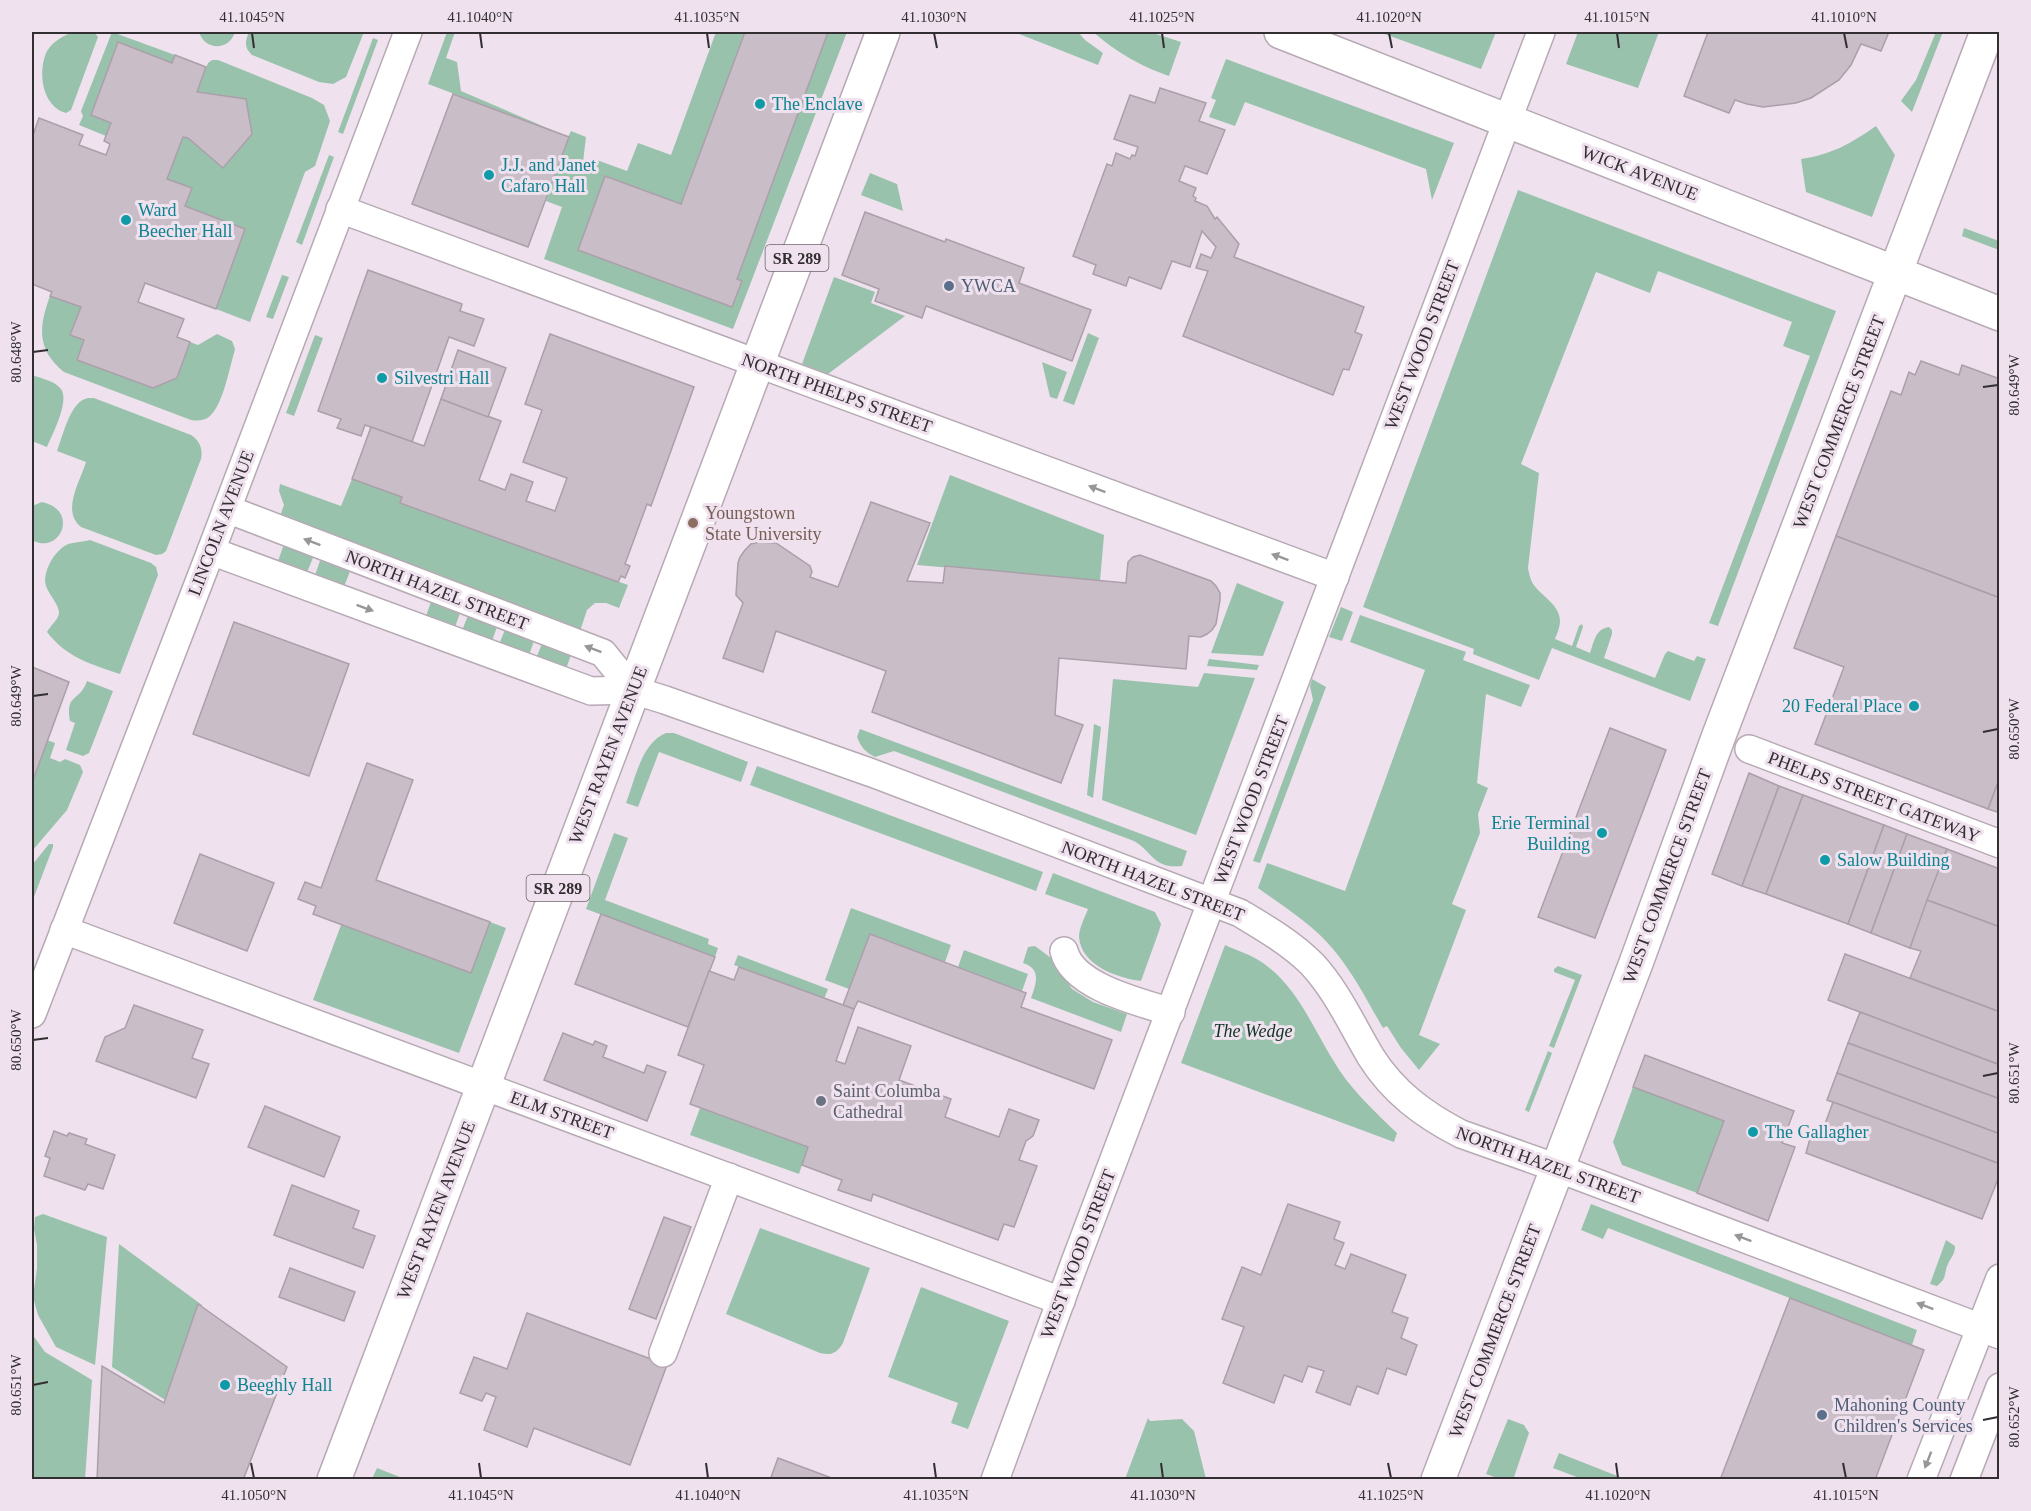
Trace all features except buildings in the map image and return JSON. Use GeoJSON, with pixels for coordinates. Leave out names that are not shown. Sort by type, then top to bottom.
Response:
{"type":"FeatureCollection","features":[{"type":"Feature","properties":{"kind":"main road","name":"WEST RAYEN AVENUE"},"geometry":{"type":"LineString","coordinates":[[334,1479],[883,32]]}},
{"type":"Feature","properties":{"kind":"main road","name":"WICK AVENUE"},"geometry":{"type":"LineString","coordinates":[[1281,32],[2000,314]]}},
{"type":"Feature","properties":{"kind":"main road","name":"WEST COMMERCE STREET"},"geometry":{"type":"LineString","coordinates":[[1438,1479],[1636,963],[1722,728],[1987,32]]}},
{"type":"Feature","properties":{"kind":"street","name":"LINCOLN AVENUE"},"geometry":{"type":"LineString","coordinates":[[32,1014],[408,32]]}},
{"type":"Feature","properties":{"kind":"street","name":"WEST WOOD STREET"},"geometry":{"type":"LineString","coordinates":[[995,1479],[1541,32]]}},
{"type":"Feature","properties":{"kind":"street","name":"NORTH PHELPS STREET"},"geometry":{"type":"LineString","coordinates":[[340,209],[1335,577]]}},
{"type":"Feature","properties":{"kind":"street","name":"NORTH HAZEL STREET"},"geometry":{"type":"LineString","coordinates":[[227,509],[603,653],[633,690]]}},
{"type":"Feature","properties":{"kind":"street","name":"NORTH HAZEL STREET"},"geometry":{"type":"LineString","coordinates":[[211,551],[591,691],[633,690],[872,773],[1240,913],[1292,946],[1312,964],[1332,989],[1372,1058],[1389,1082],[1411,1104],[1461,1134],[1990,1331]]}},
{"type":"Feature","properties":{"kind":"street","name":"PHELPS STREET GATEWAY"},"geometry":{"type":"LineString","coordinates":[[1749,750],[2000,844]]}},
{"type":"Feature","properties":{"kind":"street","name":"ELM STREET"},"geometry":{"type":"LineString","coordinates":[[64,930],[1061,1301]]}},
{"type":"Feature","properties":{"kind":"street"},"geometry":{"type":"LineString","coordinates":[[1064,951],[1077,971],[1092,984],[1170,1012]]}},
{"type":"Feature","properties":{"kind":"street"},"geometry":{"type":"LineString","coordinates":[[663,1353],[729,1177]]}},
{"type":"Feature","properties":{"kind":"street"},"geometry":{"type":"LineString","coordinates":[[1921,1479],[1990,1331],[2000,1278]]}},
{"type":"Feature","properties":{"kind":"street"},"geometry":{"type":"LineString","coordinates":[[1964,1479],[2000,1387]]}},
{"type":"Feature","properties":{"kind":"green space"},"geometry":{"type":"Polygon","coordinates":[[[74,32],[94,32],[98,37],[71,110],[66,113],[52,104],[47,96],[42,68],[49,47],[74,32]]]}},
{"type":"Feature","properties":{"kind":"green space"},"geometry":{"type":"Polygon","coordinates":[[[112,32],[175,55],[172,63],[118,43],[91,115],[111,123],[106,136],[79,125],[83,116],[81,111],[112,32]]]}},
{"type":"Feature","properties":{"kind":"green space"},"geometry":{"type":"Polygon","coordinates":[[[199,32],[235,32],[228,43],[217,46],[206,43],[199,32]]]}},
{"type":"Feature","properties":{"kind":"green space"},"geometry":{"type":"Polygon","coordinates":[[[249,32],[364,32],[346,77],[333,84],[319,82],[252,55],[246,44],[249,32]]]}},
{"type":"Feature","properties":{"kind":"green space"},"geometry":{"type":"Polygon","coordinates":[[[447,32],[455,32],[446,58],[457,62],[461,91],[561,134],[428,84],[447,32]]]}},
{"type":"Feature","properties":{"kind":"green space"},"geometry":{"type":"Polygon","coordinates":[[[716,32],[745,32],[681,204],[606,176],[578,250],[732,307],[742,281],[737,279],[828,32],[847,32],[733,329],[544,259],[562,207],[546,201],[571,131],[586,137],[583,162],[591,165],[594,159],[627,171],[638,143],[671,155],[716,32]]]}},
{"type":"Feature","properties":{"kind":"green space"},"geometry":{"type":"Polygon","coordinates":[[[1014,32],[1078,32],[1103,53],[1098,65],[1014,32]]]}},
{"type":"Feature","properties":{"kind":"green space"},"geometry":{"type":"Polygon","coordinates":[[[1093,32],[1150,32],[1181,42],[1169,76],[1129,58],[1093,32]]]}},
{"type":"Feature","properties":{"kind":"green space"},"geometry":{"type":"Polygon","coordinates":[[[1379,32],[1496,32],[1481,69],[1379,32]]]}},
{"type":"Feature","properties":{"kind":"green space"},"geometry":{"type":"Polygon","coordinates":[[[1578,32],[1659,32],[1638,88],[1566,64],[1578,32]]]}},
{"type":"Feature","properties":{"kind":"green space"},"geometry":{"type":"Polygon","coordinates":[[[1936,32],[1943,32],[1912,112],[1901,101],[1916,80],[1936,32]]]}},
{"type":"Feature","properties":{"kind":"green space"},"geometry":{"type":"Polygon","coordinates":[[[373,38],[378,40],[343,134],[338,132],[373,38]]]}},
{"type":"Feature","properties":{"kind":"green space"},"geometry":{"type":"Polygon","coordinates":[[[1226,59],[1454,143],[1432,200],[1426,169],[1245,102],[1235,126],[1209,117],[1216,100],[1211,98],[1226,59]]]}},
{"type":"Feature","properties":{"kind":"green space"},"geometry":{"type":"Polygon","coordinates":[[[218,60],[312,98],[324,105],[330,121],[315,166],[305,172],[250,322],[216,309],[245,229],[185,206],[192,188],[167,179],[183,137],[188,138],[223,168],[252,134],[203,93],[197,92],[208,63],[218,60]]]}},
{"type":"Feature","properties":{"kind":"green space"},"geometry":{"type":"Polygon","coordinates":[[[1876,126],[1895,155],[1872,217],[1806,192],[1801,159],[1841,147],[1876,126]]]}},
{"type":"Feature","properties":{"kind":"green space"},"geometry":{"type":"Polygon","coordinates":[[[329,155],[334,157],[302,245],[296,242],[329,155]]]}},
{"type":"Feature","properties":{"kind":"green space"},"geometry":{"type":"Polygon","coordinates":[[[870,173],[897,184],[903,211],[861,195],[870,173]]]}},
{"type":"Feature","properties":{"kind":"green space"},"geometry":{"type":"Polygon","coordinates":[[[1518,190],[1836,311],[1718,626],[1709,623],[1810,356],[1783,346],[1792,322],[1658,271],[1650,293],[1596,272],[1521,464],[1539,473],[1528,568],[1532,582],[1559,615],[1560,626],[1555,639],[1572,646],[1579,626],[1582,624],[1576,647],[1590,653],[1598,633],[1609,627],[1612,634],[1604,658],[1655,678],[1668,651],[1694,661],[1697,656],[1706,659],[1690,701],[1552,648],[1539,680],[1473,654],[1474,649],[1363,607],[1518,190]]]}},
{"type":"Feature","properties":{"kind":"green space"},"geometry":{"type":"Polygon","coordinates":[[[1964,228],[1999,241],[1999,250],[1962,236],[1964,228]]]}},
{"type":"Feature","properties":{"kind":"green space"},"geometry":{"type":"Polygon","coordinates":[[[282,275],[289,277],[273,319],[266,317],[282,275]]]}},
{"type":"Feature","properties":{"kind":"green space"},"geometry":{"type":"Polygon","coordinates":[[[834,277],[875,292],[871,303],[905,316],[828,374],[802,364],[834,277]]]}},
{"type":"Feature","properties":{"kind":"green space"},"geometry":{"type":"Polygon","coordinates":[[[50,296],[81,307],[70,335],[84,340],[77,360],[153,388],[177,378],[190,342],[198,345],[217,334],[232,341],[235,349],[225,386],[215,411],[205,419],[191,420],[64,372],[48,355],[42,337],[42,327],[50,296]]]}},
{"type":"Feature","properties":{"kind":"green space"},"geometry":{"type":"Polygon","coordinates":[[[1088,333],[1099,338],[1074,405],[1063,401],[1088,333]]]}},
{"type":"Feature","properties":{"kind":"green space"},"geometry":{"type":"Polygon","coordinates":[[[315,335],[323,338],[294,416],[286,413],[315,335]]]}},
{"type":"Feature","properties":{"kind":"green space"},"geometry":{"type":"Polygon","coordinates":[[[1042,362],[1067,372],[1057,399],[1050,397],[1042,362]]]}},
{"type":"Feature","properties":{"kind":"green space"},"geometry":{"type":"Polygon","coordinates":[[[32,375],[55,384],[63,394],[62,409],[47,447],[32,441],[32,375]]]}},
{"type":"Feature","properties":{"kind":"green space"},"geometry":{"type":"Polygon","coordinates":[[[88,398],[94,398],[191,435],[200,446],[201,459],[166,551],[162,554],[156,555],[81,527],[75,520],[72,505],[86,462],[57,451],[76,405],[88,398]]]}},
{"type":"Feature","properties":{"kind":"green space"},"geometry":{"type":"Polygon","coordinates":[[[950,475],[1104,535],[1100,581],[917,565],[950,475]]]}},
{"type":"Feature","properties":{"kind":"green space"},"geometry":{"type":"Polygon","coordinates":[[[352,479],[402,497],[400,503],[628,585],[619,608],[606,603],[595,603],[587,610],[580,631],[279,519],[284,505],[279,491],[280,484],[341,506],[352,479]]]}},
{"type":"Feature","properties":{"kind":"green space"},"geometry":{"type":"Polygon","coordinates":[[[42,502],[54,507],[63,522],[62,530],[57,537],[51,542],[42,543],[32,540],[32,506],[42,502]]]}},
{"type":"Feature","properties":{"kind":"green space"},"geometry":{"type":"Polygon","coordinates":[[[90,540],[151,563],[156,567],[158,575],[120,674],[71,654],[47,632],[59,612],[46,586],[47,569],[57,552],[66,545],[90,540]]]}},
{"type":"Feature","properties":{"kind":"green space"},"geometry":{"type":"Polygon","coordinates":[[[284,544],[314,555],[306,575],[277,564],[284,544]]]}},
{"type":"Feature","properties":{"kind":"green space"},"geometry":{"type":"Polygon","coordinates":[[[321,558],[351,569],[343,589],[314,578],[321,558]]]}},
{"type":"Feature","properties":{"kind":"green space"},"geometry":{"type":"Polygon","coordinates":[[[1237,583],[1284,602],[1263,656],[1211,653],[1237,583]]]}},
{"type":"Feature","properties":{"kind":"green space"},"geometry":{"type":"Polygon","coordinates":[[[432,599],[461,610],[454,630],[425,619],[432,599]]]}},
{"type":"Feature","properties":{"kind":"green space"},"geometry":{"type":"Polygon","coordinates":[[[1341,607],[1353,612],[1342,641],[1329,637],[1341,607]]]}},
{"type":"Feature","properties":{"kind":"green space"},"geometry":{"type":"Polygon","coordinates":[[[469,613],[498,624],[491,644],[461,633],[469,613]]]}},
{"type":"Feature","properties":{"kind":"green space"},"geometry":{"type":"Polygon","coordinates":[[[1360,615],[1466,652],[1463,660],[1530,685],[1521,707],[1486,694],[1477,783],[1488,788],[1478,814],[1480,833],[1452,904],[1466,910],[1419,1035],[1440,1044],[1419,1070],[1387,1026],[1383,1028],[1341,958],[1307,924],[1258,888],[1267,863],[1345,891],[1425,670],[1350,642],[1360,615]]]}},
{"type":"Feature","properties":{"kind":"green space"},"geometry":{"type":"Polygon","coordinates":[[[506,627],[535,638],[528,658],[498,647],[506,627]]]}},
{"type":"Feature","properties":{"kind":"green space"},"geometry":{"type":"Polygon","coordinates":[[[543,641],[572,652],[565,672],[535,661],[543,641]]]}},
{"type":"Feature","properties":{"kind":"green space"},"geometry":{"type":"Polygon","coordinates":[[[1209,659],[1259,665],[1257,670],[1207,666],[1209,659]]]}},
{"type":"Feature","properties":{"kind":"green space"},"geometry":{"type":"Polygon","coordinates":[[[1204,673],[1255,678],[1196,835],[1102,800],[1113,679],[1198,687],[1204,673]]]}},
{"type":"Feature","properties":{"kind":"green space"},"geometry":{"type":"Polygon","coordinates":[[[1312,679],[1326,687],[1260,863],[1253,861],[1313,700],[1310,686],[1312,679]]]}},
{"type":"Feature","properties":{"kind":"green space"},"geometry":{"type":"Polygon","coordinates":[[[87,681],[113,691],[89,753],[83,756],[66,750],[75,723],[70,721],[71,702],[81,692],[87,681]]]}},
{"type":"Feature","properties":{"kind":"green space"},"geometry":{"type":"Polygon","coordinates":[[[1094,724],[1101,727],[1093,798],[1087,795],[1094,724]]]}},
{"type":"Feature","properties":{"kind":"green space"},"geometry":{"type":"Polygon","coordinates":[[[860,729],[1187,851],[1182,866],[1165,865],[1159,862],[1134,841],[894,751],[875,757],[860,744],[857,737],[860,729]]]}},
{"type":"Feature","properties":{"kind":"green space"},"geometry":{"type":"Polygon","coordinates":[[[666,733],[674,733],[748,762],[741,782],[659,752],[638,807],[626,803],[645,753],[657,738],[666,733]]]}},
{"type":"Feature","properties":{"kind":"green space"},"geometry":{"type":"Polygon","coordinates":[[[47,740],[55,743],[50,758],[60,762],[65,759],[80,765],[83,772],[67,810],[32,851],[32,782],[47,740]]]}},
{"type":"Feature","properties":{"kind":"green space"},"geometry":{"type":"Polygon","coordinates":[[[757,766],[1043,872],[1036,891],[750,785],[757,766]]]}},
{"type":"Feature","properties":{"kind":"green space"},"geometry":{"type":"Polygon","coordinates":[[[614,833],[628,838],[605,900],[709,939],[708,944],[718,948],[715,957],[586,909],[614,833]]]}},
{"type":"Feature","properties":{"kind":"green space"},"geometry":{"type":"Polygon","coordinates":[[[49,844],[53,844],[53,847],[32,902],[32,865],[49,844]]]}},
{"type":"Feature","properties":{"kind":"green space"},"geometry":{"type":"Polygon","coordinates":[[[1053,873],[1155,912],[1161,924],[1141,981],[1111,973],[1086,955],[1079,937],[1088,909],[1045,894],[1053,873]]]}},
{"type":"Feature","properties":{"kind":"green space"},"geometry":{"type":"Polygon","coordinates":[[[851,908],[951,945],[945,962],[870,934],[849,989],[825,980],[851,908]]]}},
{"type":"Feature","properties":{"kind":"green space"},"geometry":{"type":"Polygon","coordinates":[[[490,922],[506,928],[459,1053],[313,1000],[341,925],[471,973],[490,922]]]}},
{"type":"Feature","properties":{"kind":"green space","name":"The Wedge"},"geometry":{"type":"Polygon","coordinates":[[[1225,945],[1259,960],[1275,973],[1295,995],[1347,1080],[1362,1099],[1397,1133],[1394,1142],[1181,1063],[1225,945]]]}},
{"type":"Feature","properties":{"kind":"green space"},"geometry":{"type":"Polygon","coordinates":[[[1035,946],[1051,958],[1072,989],[1093,1002],[1127,1014],[1121,1032],[1031,998],[1036,982],[1035,973],[1023,963],[1028,947],[1035,946]]]}},
{"type":"Feature","properties":{"kind":"green space"},"geometry":{"type":"Polygon","coordinates":[[[964,950],[1028,974],[1022,991],[958,967],[964,950]]]}},
{"type":"Feature","properties":{"kind":"green space"},"geometry":{"type":"Polygon","coordinates":[[[738,955],[828,989],[824,999],[734,965],[738,955]]]}},
{"type":"Feature","properties":{"kind":"green space"},"geometry":{"type":"Polygon","coordinates":[[[1558,966],[1582,975],[1554,1048],[1549,1046],[1575,980],[1554,972],[1558,966]]]}},
{"type":"Feature","properties":{"kind":"green space"},"geometry":{"type":"Polygon","coordinates":[[[1548,1051],[1552,1053],[1529,1112],[1525,1110],[1548,1051]]]}},
{"type":"Feature","properties":{"kind":"green space"},"geometry":{"type":"Polygon","coordinates":[[[1633,1087],[1724,1121],[1697,1193],[1622,1165],[1613,1142],[1633,1087]]]}},
{"type":"Feature","properties":{"kind":"green space"},"geometry":{"type":"Polygon","coordinates":[[[700,1108],[808,1147],[799,1174],[690,1135],[700,1108]]]}},
{"type":"Feature","properties":{"kind":"green space"},"geometry":{"type":"Polygon","coordinates":[[[1591,1204],[1917,1330],[1912,1345],[1608,1228],[1603,1239],[1581,1230],[1591,1204]]]}},
{"type":"Feature","properties":{"kind":"green space"},"geometry":{"type":"Polygon","coordinates":[[[43,1214],[107,1237],[95,1365],[56,1347],[38,1315],[33,1297],[37,1268],[34,1229],[35,1217],[43,1214]]]}},
{"type":"Feature","properties":{"kind":"green space"},"geometry":{"type":"Polygon","coordinates":[[[760,1228],[870,1268],[843,1343],[831,1354],[820,1353],[726,1314],[760,1228]]]}},
{"type":"Feature","properties":{"kind":"green space"},"geometry":{"type":"Polygon","coordinates":[[[1946,1240],[1955,1246],[1954,1252],[1944,1278],[1937,1286],[1930,1284],[1946,1240]]]}},
{"type":"Feature","properties":{"kind":"green space"},"geometry":{"type":"Polygon","coordinates":[[[119,1244],[202,1305],[167,1401],[112,1367],[119,1244]]]}},
{"type":"Feature","properties":{"kind":"green space"},"geometry":{"type":"Polygon","coordinates":[[[921,1287],[1009,1321],[968,1429],[951,1423],[958,1403],[888,1377],[921,1287]]]}},
{"type":"Feature","properties":{"kind":"green space"},"geometry":{"type":"Polygon","coordinates":[[[32,1334],[45,1352],[92,1380],[85,1479],[32,1479],[32,1334]]]}},
{"type":"Feature","properties":{"kind":"green space"},"geometry":{"type":"Polygon","coordinates":[[[1148,1418],[1150,1421],[1182,1419],[1194,1431],[1206,1479],[1125,1479],[1148,1418]]]}},
{"type":"Feature","properties":{"kind":"green space"},"geometry":{"type":"Polygon","coordinates":[[[1508,1419],[1524,1425],[1529,1433],[1514,1477],[1500,1479],[1486,1474],[1508,1419]]]}},
{"type":"Feature","properties":{"kind":"green space"},"geometry":{"type":"Polygon","coordinates":[[[1559,1453],[1625,1479],[1582,1479],[1553,1468],[1559,1453]]]}},
{"type":"Feature","properties":{"kind":"green space"},"geometry":{"type":"Polygon","coordinates":[[[377,1468],[405,1479],[372,1479],[377,1468]]]}},
{"type":"Feature","properties":{"kind":"place","name":"The Enclave"},"geometry":{"type":"Point","coordinates":[760,104]}},
{"type":"Feature","properties":{"kind":"place","name":"J.J. and Janet Cafaro Hall"},"geometry":{"type":"Point","coordinates":[489,175]}},
{"type":"Feature","properties":{"kind":"place","name":"Ward Beecher Hall"},"geometry":{"type":"Point","coordinates":[126,220]}},
{"type":"Feature","properties":{"kind":"place","name":"YWCA"},"geometry":{"type":"Point","coordinates":[949,286]}},
{"type":"Feature","properties":{"kind":"place","name":"Silvestri Hall"},"geometry":{"type":"Point","coordinates":[382,378]}},
{"type":"Feature","properties":{"kind":"place","name":"Youngstown State University"},"geometry":{"type":"Point","coordinates":[693,523]}},
{"type":"Feature","properties":{"kind":"place","name":"20 Federal Place"},"geometry":{"type":"Point","coordinates":[1914,706]}},
{"type":"Feature","properties":{"kind":"place","name":"Erie Terminal Building"},"geometry":{"type":"Point","coordinates":[1602,833]}},
{"type":"Feature","properties":{"kind":"place","name":"Salow Building"},"geometry":{"type":"Point","coordinates":[1825,860]}},
{"type":"Feature","properties":{"kind":"place","name":"Saint Columba Cathedral"},"geometry":{"type":"Point","coordinates":[821,1101]}},
{"type":"Feature","properties":{"kind":"place","name":"The Gallagher"},"geometry":{"type":"Point","coordinates":[1753,1132]}},
{"type":"Feature","properties":{"kind":"place","name":"Beeghly Hall"},"geometry":{"type":"Point","coordinates":[225,1385]}},
{"type":"Feature","properties":{"kind":"place","name":"Mahoning County Children's Services"},"geometry":{"type":"Point","coordinates":[1822,1415]}}]}
